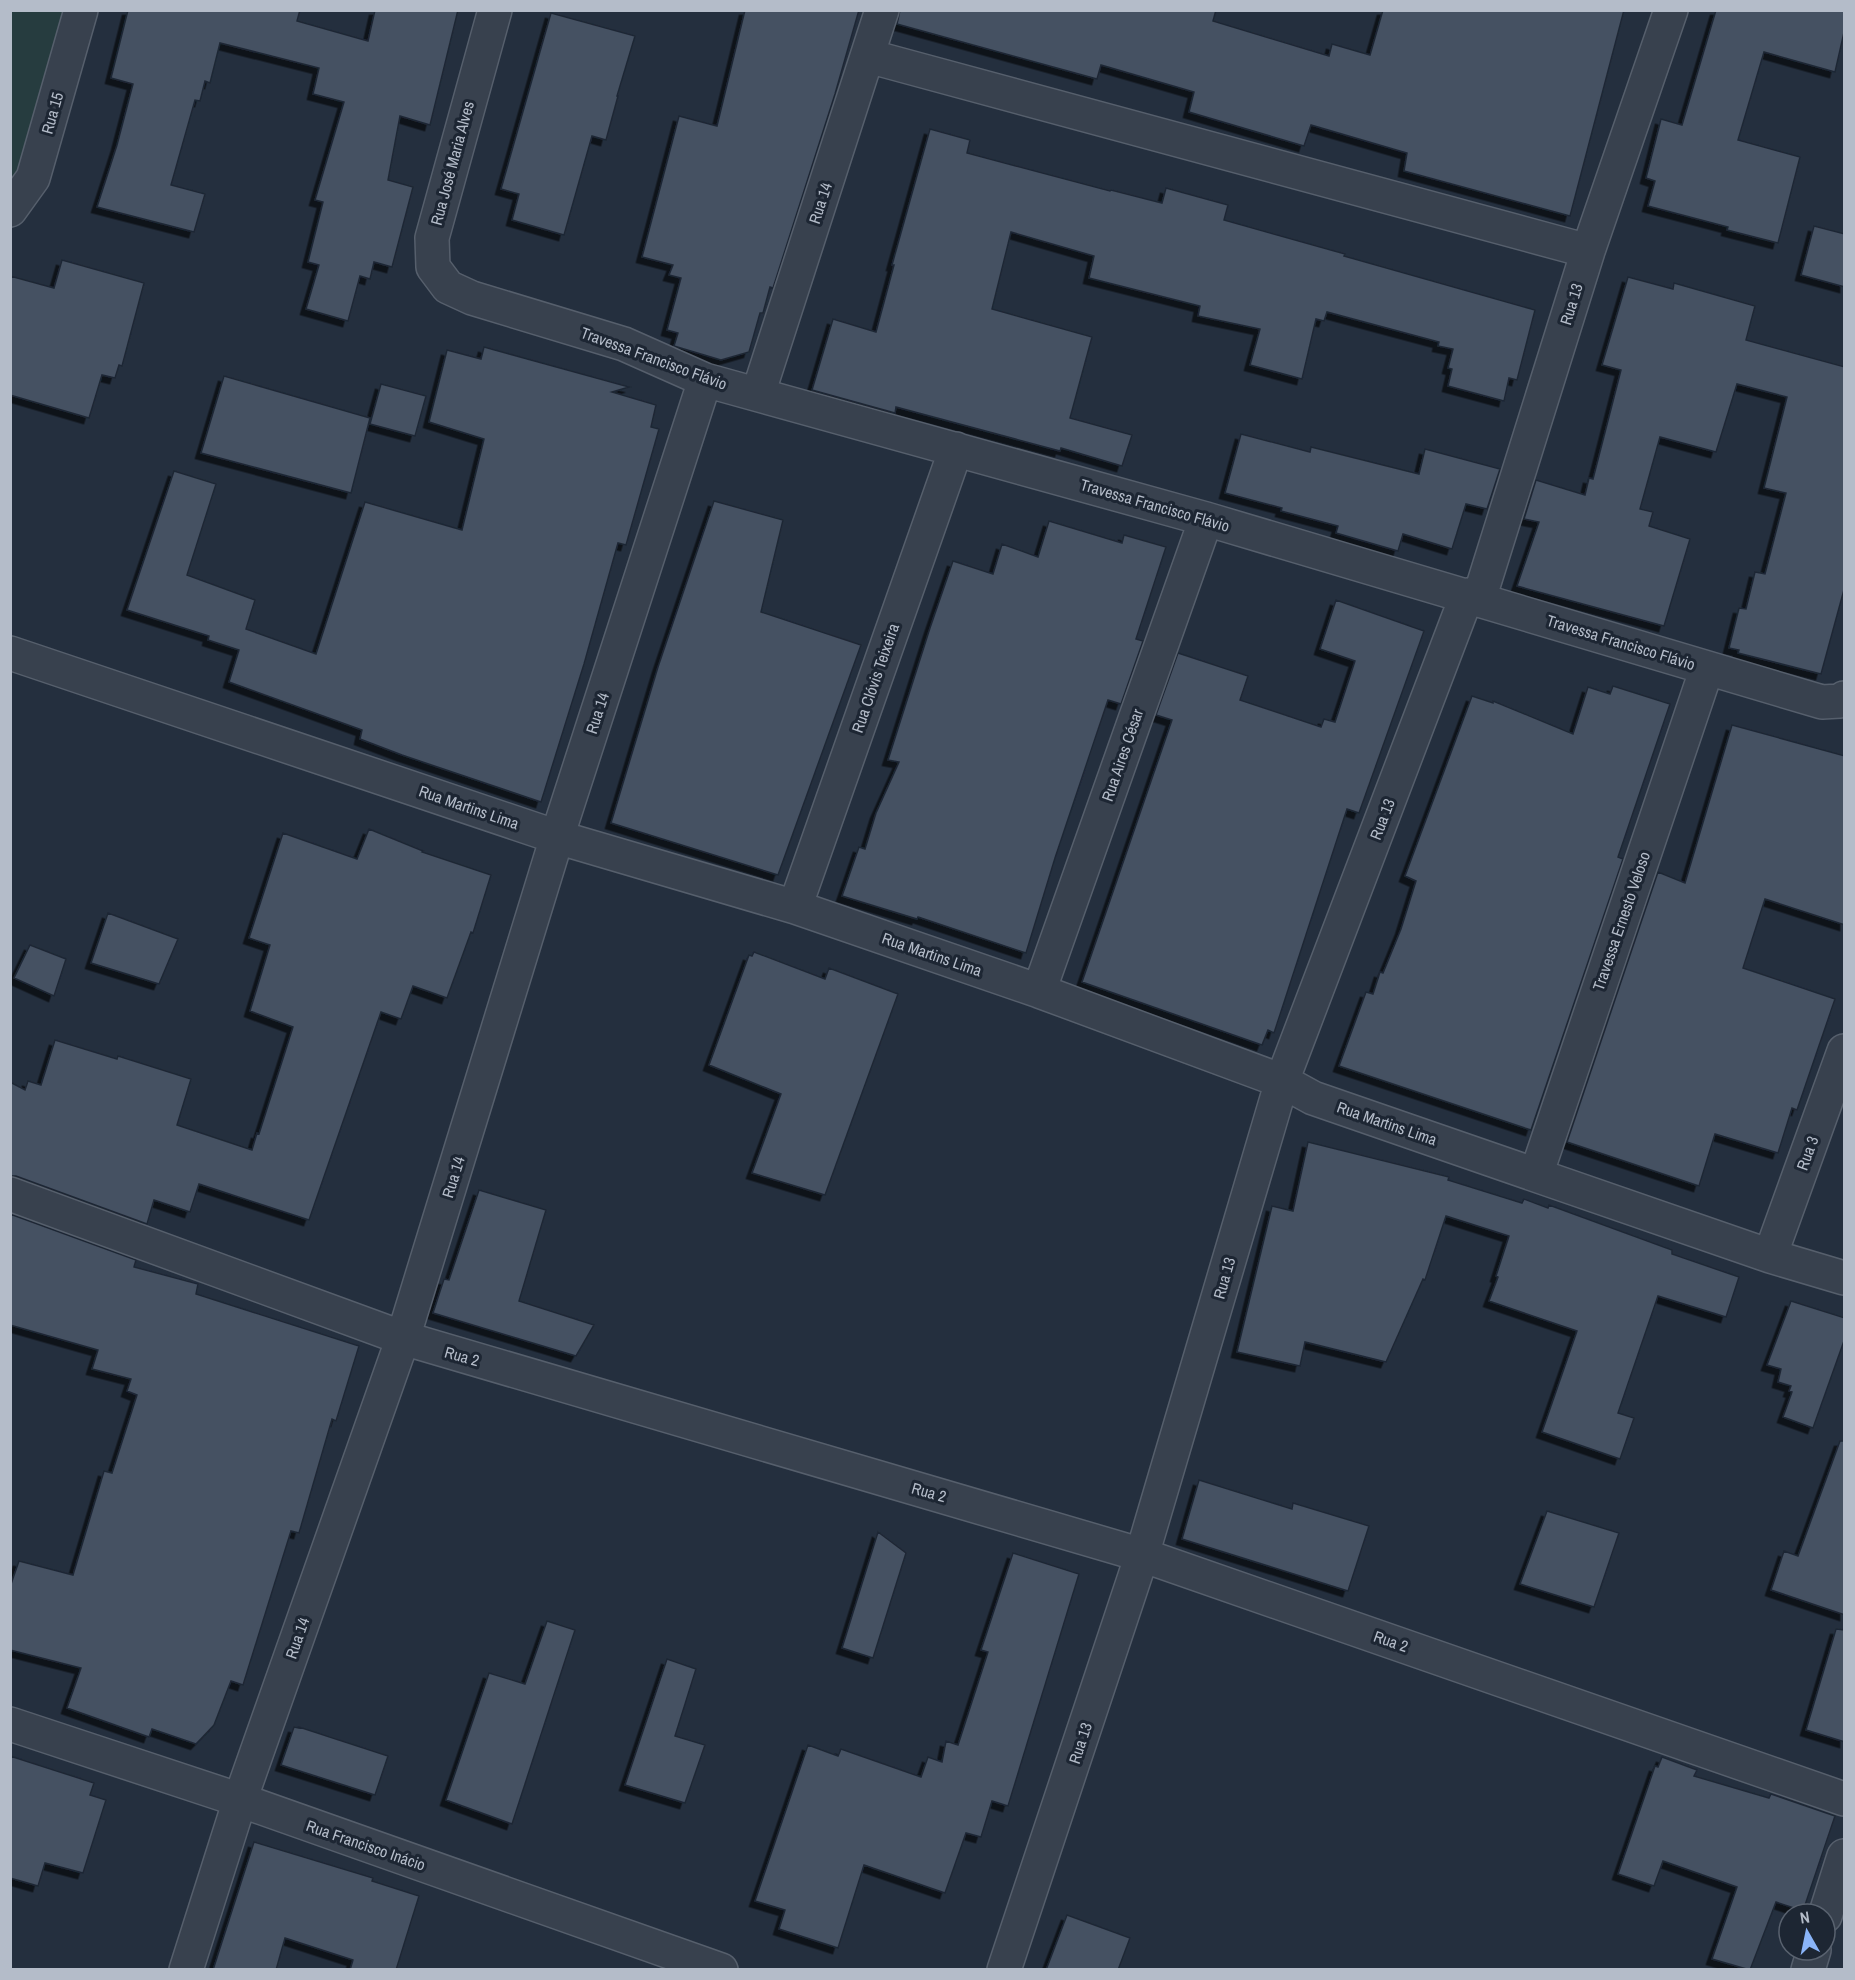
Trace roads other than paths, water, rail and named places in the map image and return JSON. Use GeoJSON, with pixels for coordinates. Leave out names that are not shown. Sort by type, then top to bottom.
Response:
{"type":"FeatureCollection","features":[{"type":"Feature","properties":{"kind":"street","name":"Rua 15"},"geometry":{"type":"LineString","coordinates":[[10,210],[33,178],[81,10]]}},
{"type":"Feature","properties":{"kind":"street","name":"Rua José Maria Alves"},"geometry":{"type":"LineString","coordinates":[[472,298],[448,287],[433,267],[432,237],[495,10]]}},
{"type":"Feature","properties":{"kind":"street","name":"Rua 14"},"geometry":{"type":"LineString","coordinates":[[758,394],[882,10]]}},
{"type":"Feature","properties":{"kind":"street","name":"Rua 13"},"geometry":{"type":"LineString","coordinates":[[1004,1970],[1142,1555],[1282,1081],[1473,597],[1671,10]]}},
{"type":"Feature","properties":{"kind":"street"},"geometry":{"type":"LineString","coordinates":[[868,56],[1588,251]]}},
{"type":"Feature","properties":{"kind":"street","name":"Travessa Francisco Flávio"},"geometry":{"type":"LineString","coordinates":[[472,298],[624,344],[705,380],[1206,519],[1822,702],[1842,700]]}},
{"type":"Feature","properties":{"kind":"street","name":"Rua 14"},"geometry":{"type":"LineString","coordinates":[[186,1970],[240,1800],[403,1338],[557,837],[705,380]]}},
{"type":"Feature","properties":{"kind":"street","name":"Rua Clóvis Teixeira"},"geometry":{"type":"LineString","coordinates":[[795,907],[956,448]]}},
{"type":"Feature","properties":{"kind":"street","name":"Rua Aires César"},"geometry":{"type":"LineString","coordinates":[[1040,991],[1206,519]]}},
{"type":"Feature","properties":{"kind":"street","name":"Rua Martins Lima"},"geometry":{"type":"LineString","coordinates":[[10,653],[557,837],[795,907],[1040,991],[1282,1081],[1313,1098],[1770,1256],[1845,1278]]}},
{"type":"Feature","properties":{"kind":"street","name":"Travessa Ernesto Veloso"},"geometry":{"type":"LineString","coordinates":[[1536,1175],[1707,668]]}},
{"type":"Feature","properties":{"kind":"street","name":"Rua 3"},"geometry":{"type":"LineString","coordinates":[[1770,1256],[1845,1051]]}},
{"type":"Feature","properties":{"kind":"street","name":"Rua 2"},"geometry":{"type":"LineString","coordinates":[[10,1194],[403,1338],[1142,1555],[1845,1799]]}},
{"type":"Feature","properties":{"kind":"street","name":"Rua Francisco Inácio"},"geometry":{"type":"LineString","coordinates":[[10,1724],[240,1800],[721,1970]]}},
{"type":"Feature","properties":{"kind":"street"},"geometry":{"type":"LineString","coordinates":[[1830,1902],[1845,1856]]}}]}
